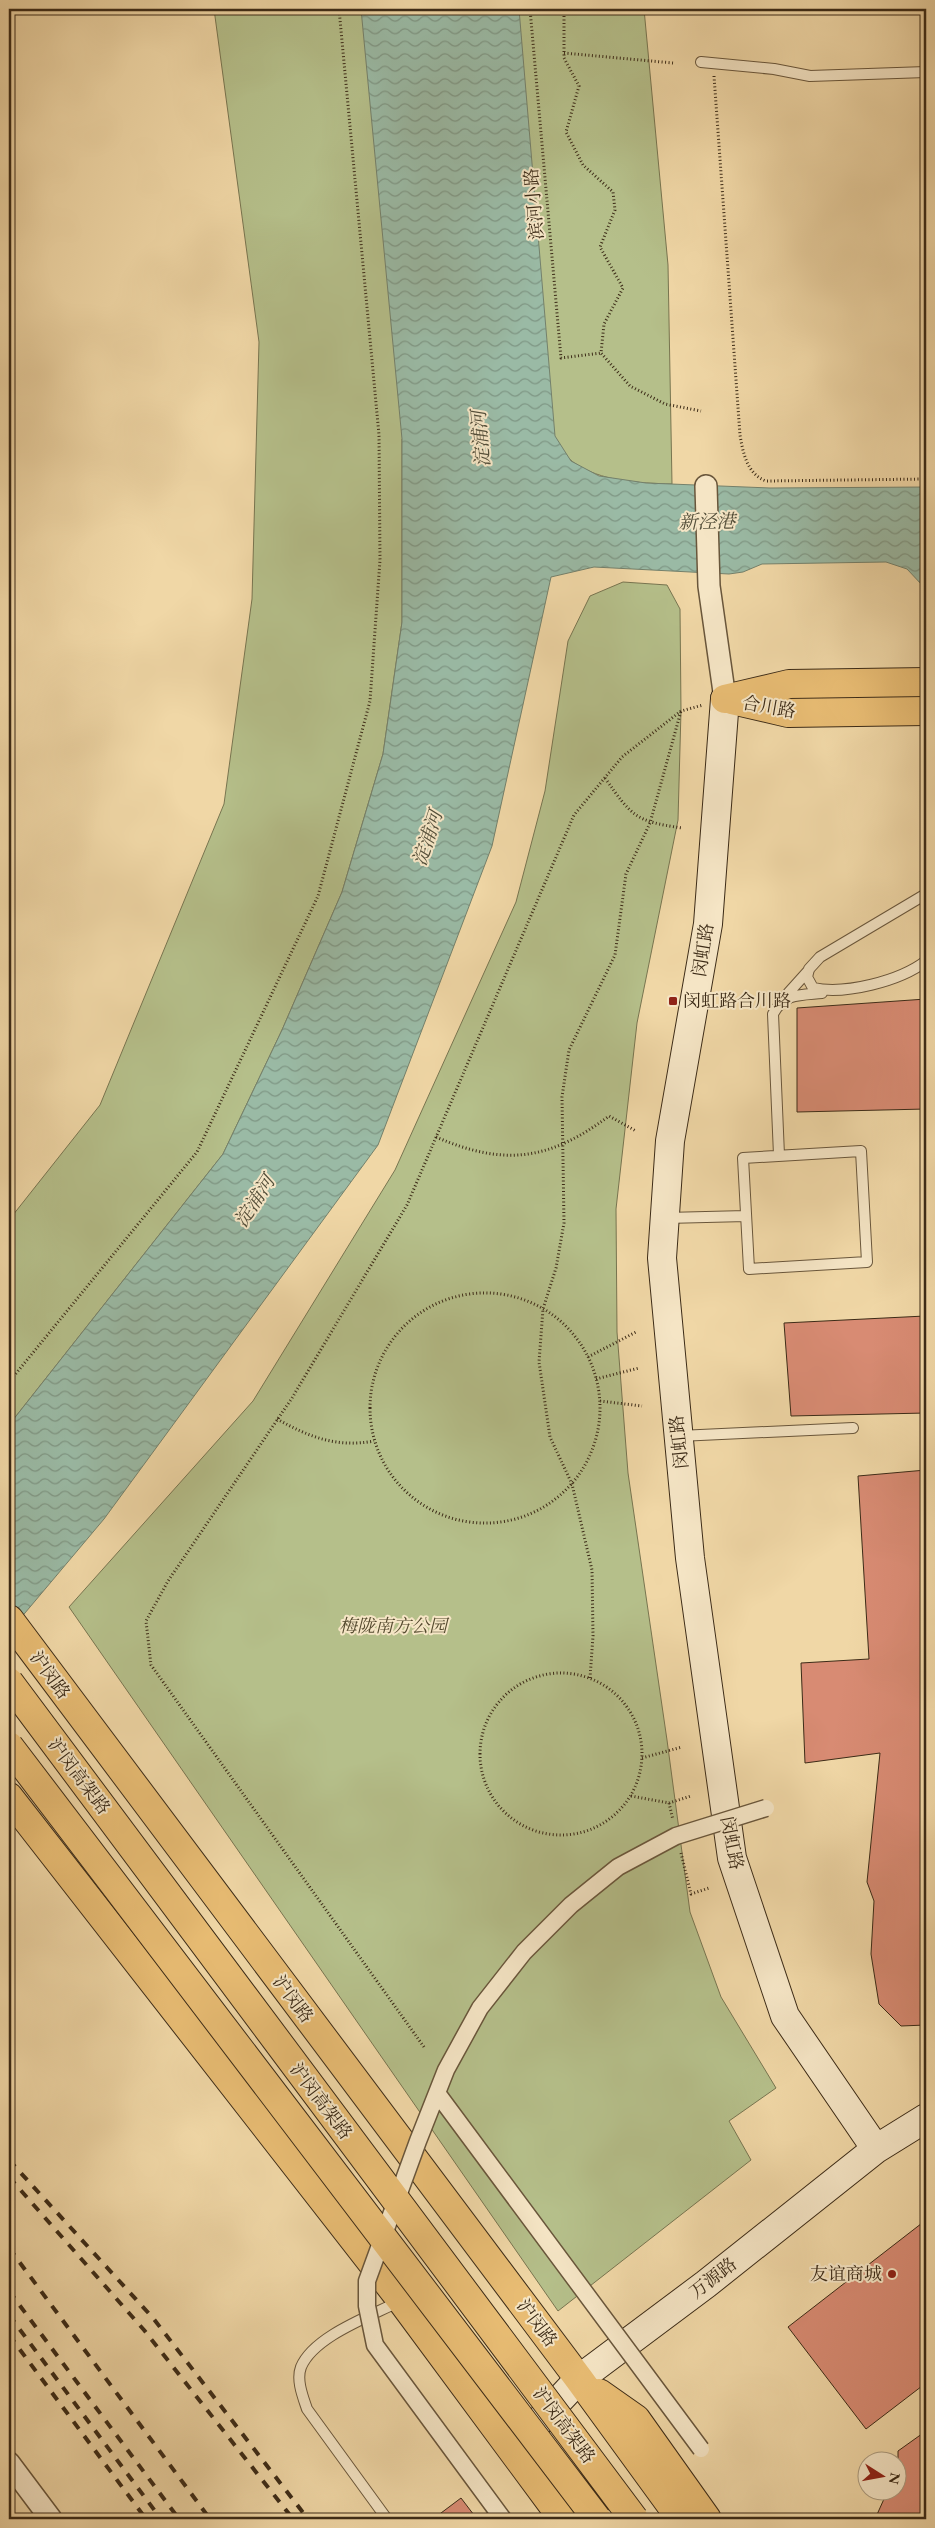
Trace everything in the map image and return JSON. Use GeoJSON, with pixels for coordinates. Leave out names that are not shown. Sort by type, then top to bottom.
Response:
{"type":"FeatureCollection","features":[{"type":"Feature","properties":{"kind":"main road","name":"合川路"},"geometry":{"type":"LineString","coordinates":[[725,699],[789,684],[926,682]]}},
{"type":"Feature","properties":{"kind":"main road","name":"合川路"},"geometry":{"type":"LineString","coordinates":[[725,699],[788,713],[926,711]]}},
{"type":"Feature","properties":{"kind":"main road","name":"闵虹路"},"geometry":{"type":"LineString","coordinates":[[725,699],[708,924],[670,1141],[662,1258],[690,1558],[732,1858],[786,2016],[876,2149]]}},
{"type":"Feature","properties":{"kind":"main road","name":"沪闵路"},"geometry":{"type":"LineString","coordinates":[[9,1618],[52,1678],[579,2379],[681,2519]]}},
{"type":"Feature","properties":{"kind":"main road","name":"沪闵高架路"},"geometry":{"type":"LineString","coordinates":[[9,1682],[634,2519]]}},
{"type":"Feature","properties":{"kind":"main road","name":"沪闵高架路"},"geometry":{"type":"LineString","coordinates":[[9,1746],[597,2519]]}},
{"type":"Feature","properties":{"kind":"main road"},"geometry":{"type":"LineString","coordinates":[[9,1797],[401,2300],[563,2519]]}},
{"type":"Feature","properties":{"kind":"main road","name":"万源路"},"geometry":{"type":"LineString","coordinates":[[511,2451],[579,2379],[706,2284],[876,2149],[926,2118]]}},
{"type":"Feature","properties":{"kind":"main road","name":"沪闵路"},"geometry":{"type":"LineString","coordinates":[[579,2379],[636,2419],[708,2519]]}},
{"type":"Feature","properties":{"kind":"street"},"geometry":{"type":"LineString","coordinates":[[706,486],[709,586],[725,699]]}},
{"type":"Feature","properties":{"kind":"street"},"geometry":{"type":"LineString","coordinates":[[503,2519],[375,2345],[367,2306],[366,2281],[446,2070],[480,2008],[524,1952],[571,1905],[618,1867],[676,1836],[766,1808]]}},
{"type":"Feature","properties":{"kind":"street"},"geometry":{"type":"LineString","coordinates":[[437,2093],[701,2449]]}},
{"type":"Feature","properties":{"kind":"street"},"geometry":{"type":"LineString","coordinates":[[9,2464],[51,2519]]}},
{"type":"Feature","properties":{"kind":"lane"},"geometry":{"type":"LineString","coordinates":[[701,62],[774,69],[810,76],[926,72]]}},
{"type":"Feature","properties":{"kind":"lane"},"geometry":{"type":"LineString","coordinates":[[780,1155],[772,1033],[773,1014],[779,1002],[820,957],[926,894]]}},
{"type":"Feature","properties":{"kind":"lane"},"geometry":{"type":"LineString","coordinates":[[779,1002],[790,997],[874,984],[916,968],[926,961]]}},
{"type":"Feature","properties":{"kind":"lane"},"geometry":{"type":"LineString","coordinates":[[813,965],[807,977],[813,988],[830,992]]}},
{"type":"Feature","properties":{"kind":"lane"},"geometry":{"type":"LineString","coordinates":[[860,1150],[867,1262],[749,1269],[746,1216],[743,1158],[860,1150]]}},
{"type":"Feature","properties":{"kind":"lane"},"geometry":{"type":"LineString","coordinates":[[664,1218],[746,1216]]}},
{"type":"Feature","properties":{"kind":"lane"},"geometry":{"type":"LineString","coordinates":[[678,1436],[853,1428]]}},
{"type":"Feature","properties":{"kind":"lane"},"geometry":{"type":"LineString","coordinates":[[387,2519],[307,2409],[301,2392],[301,2368],[312,2350],[327,2338],[401,2300]]}},
{"type":"Feature","properties":{"kind":"path"},"geometry":{"type":"LineString","coordinates":[[9,1382],[197,1152],[318,896],[370,701],[380,560],[379,435],[339,9]]}},
{"type":"Feature","properties":{"kind":"path","name":"滨河小路"},"geometry":{"type":"LineString","coordinates":[[530,9],[561,358],[600,353]]}},
{"type":"Feature","properties":{"kind":"path"},"geometry":{"type":"LineString","coordinates":[[564,9],[564,58],[579,86],[566,132],[583,165],[613,192],[615,210],[600,247],[623,288],[604,324],[600,353],[630,386],[664,404],[701,411]]}},
{"type":"Feature","properties":{"kind":"path"},"geometry":{"type":"LineString","coordinates":[[564,53],[673,63]]}},
{"type":"Feature","properties":{"kind":"path"},"geometry":{"type":"LineString","coordinates":[[713,63],[740,435],[748,466],[753,474],[766,481],[926,479]]}},
{"type":"Feature","properties":{"kind":"path"},"geometry":{"type":"LineString","coordinates":[[424,2046],[151,1665],[146,1621],[168,1581],[277,1419],[407,1205],[574,815],[622,757],[681,711],[725,699]]}},
{"type":"Feature","properties":{"kind":"path"},"geometry":{"type":"LineString","coordinates":[[590,1678],[593,1636],[592,1570],[572,1484],[550,1437],[539,1362],[543,1308],[556,1268],[564,1223],[562,1097],[569,1050],[615,955],[626,874],[650,823],[681,711]]}},
{"type":"Feature","properties":{"kind":"path"},"geometry":{"type":"LineString","coordinates":[[605,778],[629,811],[650,823],[682,828]]}},
{"type":"Feature","properties":{"kind":"path"},"geometry":{"type":"LineString","coordinates":[[436,1137],[462,1148],[497,1155],[524,1156],[551,1150],[564,1144],[585,1134],[609,1116],[636,1132]]}},
{"type":"Feature","properties":{"kind":"path"},"geometry":{"type":"LineString","coordinates":[[481,1293],[502,1294],[524,1299],[543,1308],[561,1322],[577,1338],[588,1357],[596,1379],[600,1401],[599,1423],[594,1445],[585,1466],[572,1484],[544,1507],[518,1519],[496,1524],[474,1524],[453,1520],[433,1512],[414,1500],[398,1486],[386,1468],[374,1441],[369,1405],[372,1384],[379,1363],[389,1344],[403,1327],[420,1313],[439,1302],[459,1295],[481,1293]]}},
{"type":"Feature","properties":{"kind":"path"},"geometry":{"type":"LineString","coordinates":[[588,1357],[636,1332]]}},
{"type":"Feature","properties":{"kind":"path"},"geometry":{"type":"LineString","coordinates":[[596,1379],[639,1368]]}},
{"type":"Feature","properties":{"kind":"path"},"geometry":{"type":"LineString","coordinates":[[600,1401],[642,1406]]}},
{"type":"Feature","properties":{"kind":"path"},"geometry":{"type":"LineString","coordinates":[[277,1419],[306,1434],[336,1444],[356,1445],[374,1441]]}},
{"type":"Feature","properties":{"kind":"path"},"geometry":{"type":"LineString","coordinates":[[553,1672],[580,1674],[605,1684],[625,1702],[638,1726],[643,1752],[642,1758],[639,1779],[627,1803],[607,1822],[583,1833],[556,1836],[530,1830],[507,1816],[490,1794],[481,1769],[480,1742],[489,1716],[505,1695],[527,1679],[553,1672]]}},
{"type":"Feature","properties":{"kind":"path"},"geometry":{"type":"LineString","coordinates":[[642,1758],[682,1747]]}},
{"type":"Feature","properties":{"kind":"path"},"geometry":{"type":"LineString","coordinates":[[630,1796],[669,1803],[691,1796]]}},
{"type":"Feature","properties":{"kind":"path"},"geometry":{"type":"LineString","coordinates":[[676,1836],[692,1894],[709,1888]]}},
{"type":"Feature","properties":{"kind":"green space"},"geometry":{"type":"Polygon","coordinates":[[[214,9],[644,9],[668,265],[672,484],[634,482],[596,474],[573,462],[554,436],[402,439],[402,622],[383,754],[342,892],[282,1030],[223,1154],[9,1425],[9,1220],[100,1105],[224,804],[252,599],[259,342],[214,9]]]}},
{"type":"Feature","properties":{"kind":"green space","name":"梅陇南方公园"},"geometry":{"type":"Polygon","coordinates":[[[623,582],[667,585],[680,609],[681,711],[678,820],[637,1023],[616,1209],[617,1332],[628,1473],[690,1912],[721,1997],[776,2088],[729,2121],[751,2160],[558,2311],[69,1607],[253,1401],[395,1170],[516,902],[545,791],[568,641],[590,596],[623,582]]]}},
{"type":"Feature","properties":{"kind":"water"},"geometry":{"type":"Polygon","coordinates":[[[361,9],[519,9],[555,436],[571,461],[599,476],[646,483],[770,488],[926,487],[926,594],[922,585],[907,569],[886,562],[762,564],[743,572],[729,574],[594,567],[551,577],[492,846],[378,1145],[104,1519],[9,1632],[9,1425],[223,1154],[282,1030],[342,892],[383,754],[402,622],[402,439],[361,9]]]}},
{"type":"Feature","properties":{"kind":"building"},"geometry":{"type":"Polygon","coordinates":[[[926,999],[926,1109],[797,1112],[797,1008],[926,999]]]}},
{"type":"Feature","properties":{"kind":"building"},"geometry":{"type":"Polygon","coordinates":[[[925,1316],[926,1413],[791,1416],[784,1323],[925,1316]]]}},
{"type":"Feature","properties":{"kind":"building"},"geometry":{"type":"Polygon","coordinates":[[[926,1470],[926,2025],[901,2026],[879,2004],[871,1954],[874,1901],[867,1882],[880,1753],[805,1763],[801,1663],[869,1659],[858,1476],[926,1470]]]}},
{"type":"Feature","properties":{"kind":"building","name":"友谊商城"},"geometry":{"type":"Polygon","coordinates":[[[926,2220],[926,2383],[866,2429],[788,2327],[926,2220]]]}},
{"type":"Feature","properties":{"kind":"building"},"geometry":{"type":"Polygon","coordinates":[[[926,2431],[926,2519],[875,2519],[884,2500],[908,2500],[908,2450],[899,2450],[926,2431]]]}},
{"type":"Feature","properties":{"kind":"building"},"geometry":{"type":"Polygon","coordinates":[[[461,2498],[477,2519],[433,2519],[461,2498]]]}},
{"type":"Feature","properties":{"kind":"railway"},"geometry":{"type":"LineString","coordinates":[[9,2160],[153,2318],[308,2519]]}},
{"type":"Feature","properties":{"kind":"railway"},"geometry":{"type":"LineString","coordinates":[[9,2177],[144,2330],[293,2519]]}},
{"type":"Feature","properties":{"kind":"railway"},"geometry":{"type":"LineString","coordinates":[[9,2248],[210,2519]]}},
{"type":"Feature","properties":{"kind":"railway"},"geometry":{"type":"LineString","coordinates":[[9,2291],[179,2519]]}},
{"type":"Feature","properties":{"kind":"railway"},"geometry":{"type":"LineString","coordinates":[[9,2315],[161,2519]]}},
{"type":"Feature","properties":{"kind":"railway"},"geometry":{"type":"LineString","coordinates":[[9,2335],[146,2519]]}},
{"type":"Feature","properties":{"kind":"place","name":"闵虹路合川路"},"geometry":{"type":"Point","coordinates":[673,1001]}},
{"type":"Feature","properties":{"kind":"place","name":"友谊商城"},"geometry":{"type":"Point","coordinates":[892,2274]}},
{"type":"Feature","properties":{"kind":"water label","name":"淀浦河"},"geometry":{"type":"Point","coordinates":[480,439]}},
{"type":"Feature","properties":{"kind":"water label","name":"新泾港"},"geometry":{"type":"Point","coordinates":[707,521]}},
{"type":"Feature","properties":{"kind":"water label","name":"淀浦河"},"geometry":{"type":"Point","coordinates":[427,838]}},
{"type":"Feature","properties":{"kind":"water label","name":"淀浦河"},"geometry":{"type":"Point","coordinates":[254,1201]}}]}
